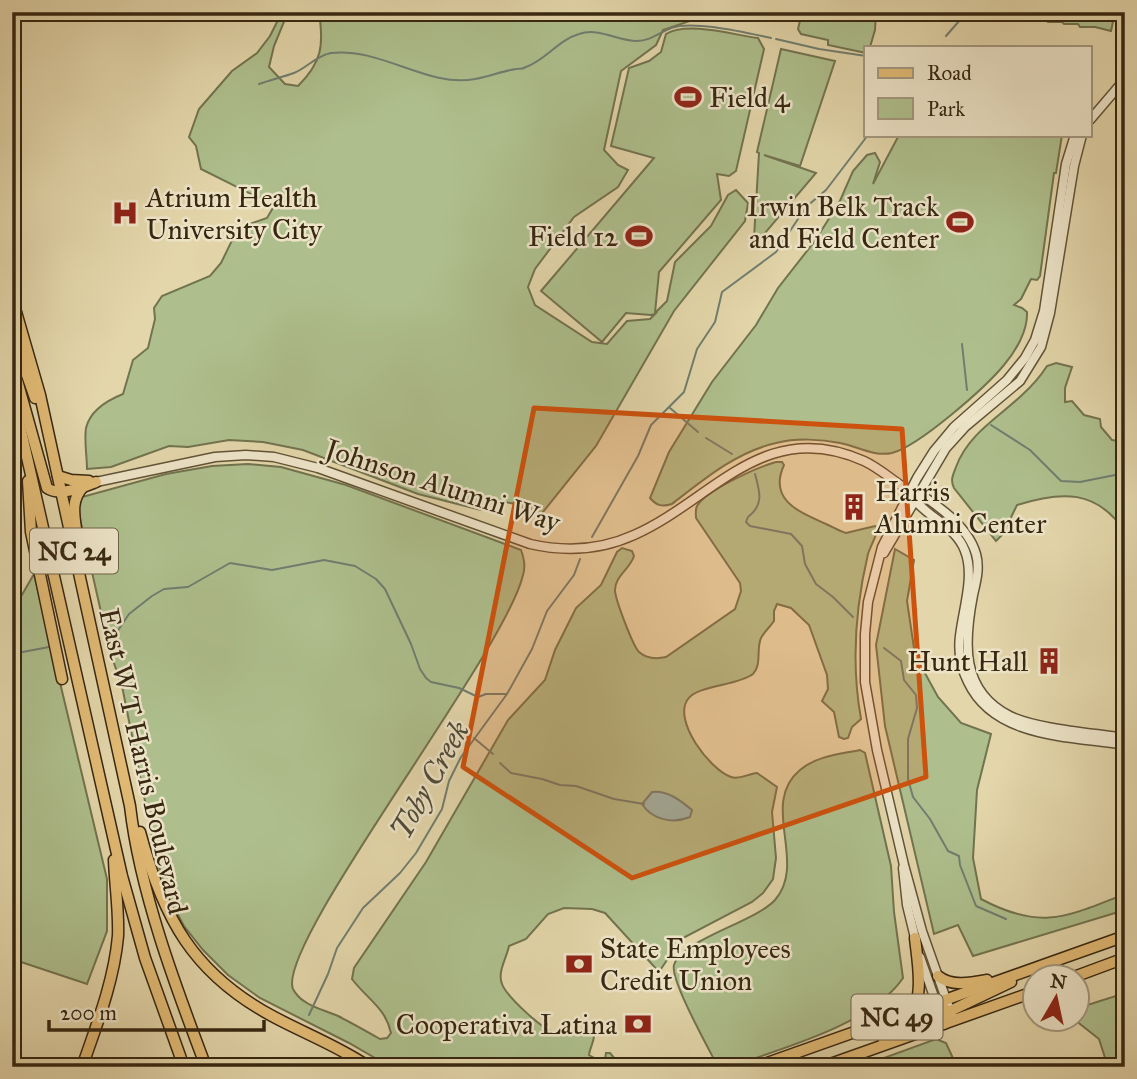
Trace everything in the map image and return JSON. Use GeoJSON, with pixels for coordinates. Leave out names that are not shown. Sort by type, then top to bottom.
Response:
{"type":"FeatureCollection","features":[{"type":"Feature","properties":{"kind":"main road","name":"East W T Harris Boulevard"},"geometry":{"type":"LineString","coordinates":[[12,298],[24,335],[62,491],[130,806],[132,828],[170,969],[206,1067]]}},
{"type":"Feature","properties":{"kind":"main road"},"geometry":{"type":"LineString","coordinates":[[12,332],[26,376],[44,417]]}},
{"type":"Feature","properties":{"kind":"main road"},"geometry":{"type":"LineString","coordinates":[[12,362],[46,485],[51,491],[62,491],[96,482]]}},
{"type":"Feature","properties":{"kind":"main road","name":"East W T Harris Boulevard"},"geometry":{"type":"LineString","coordinates":[[12,391],[112,828],[145,958],[184,1067]]}},
{"type":"Feature","properties":{"kind":"main road"},"geometry":{"type":"LineString","coordinates":[[28,463],[32,533],[62,679]]}},
{"type":"Feature","properties":{"kind":"main road"},"geometry":{"type":"LineString","coordinates":[[58,475],[71,480],[96,482]]}},
{"type":"Feature","properties":{"kind":"main road"},"geometry":{"type":"LineString","coordinates":[[76,558],[74,504],[83,486]]}},
{"type":"Feature","properties":{"kind":"main road"},"geometry":{"type":"LineString","coordinates":[[130,806],[156,886],[179,933],[192,952],[219,979],[253,1004],[369,1067]]}},
{"type":"Feature","properties":{"kind":"main road"},"geometry":{"type":"LineString","coordinates":[[82,1067],[107,992],[115,957],[118,906],[112,828]]}},
{"type":"Feature","properties":{"kind":"main road","name":"NC 49"},"geometry":{"type":"LineString","coordinates":[[755,1067],[1125,936]]}},
{"type":"Feature","properties":{"kind":"main road","name":"NC 49"},"geometry":{"type":"LineString","coordinates":[[908,1013],[915,1008],[918,999],[915,938]]}},
{"type":"Feature","properties":{"kind":"main road"},"geometry":{"type":"LineString","coordinates":[[1092,970],[1125,958]]}},
{"type":"Feature","properties":{"kind":"main road"},"geometry":{"type":"LineString","coordinates":[[941,1001],[947,1017],[1055,961]]}},
{"type":"Feature","properties":{"kind":"main road"},"geometry":{"type":"LineString","coordinates":[[938,976],[946,981],[961,983],[1015,975]]}},
{"type":"Feature","properties":{"kind":"main road","name":"NC 49"},"geometry":{"type":"LineString","coordinates":[[822,1067],[852,1055],[870,1044],[1021,995]]}},
{"type":"Feature","properties":{"kind":"street"},"geometry":{"type":"LineString","coordinates":[[1092,110],[1125,72]]}},
{"type":"Feature","properties":{"kind":"street"},"geometry":{"type":"LineString","coordinates":[[1092,118],[1125,79]]}},
{"type":"Feature","properties":{"kind":"street"},"geometry":{"type":"LineString","coordinates":[[915,495],[918,477],[947,435],[1007,380],[1025,358],[1035,340],[1045,304],[1066,164],[1075,136]]}},
{"type":"Feature","properties":{"kind":"street"},"geometry":{"type":"LineString","coordinates":[[941,1001],[938,976],[922,931],[904,865],[877,750],[865,681],[866,619],[885,541],[954,438],[1020,381],[1041,347],[1082,136]]}},
{"type":"Feature","properties":{"kind":"street","name":"Johnson Alumni Way"},"geometry":{"type":"LineString","coordinates":[[96,482],[215,457],[274,457],[318,468],[523,542],[569,549],[608,544],[635,535],[742,466],[782,452],[818,450],[857,458],[882,471],[961,528],[975,551],[978,570],[967,634],[967,652],[970,670],[982,693],[1001,711],[1022,721],[1125,738]]}},
{"type":"Feature","properties":{"kind":"street","name":"Johnson Alumni Way"},"geometry":{"type":"LineString","coordinates":[[915,495],[960,540],[966,553],[969,570],[960,637],[960,659],[968,683],[982,704],[1001,719],[1020,728],[1125,745]]}},
{"type":"Feature","properties":{"kind":"street"},"geometry":{"type":"LineString","coordinates":[[904,865],[904,885],[915,938],[941,1001]]}},
{"type":"Feature","properties":{"kind":"highlighted area"},"geometry":{"type":"Polygon","coordinates":[[[534,408],[902,429],[926,777],[632,878],[463,767],[534,408]]]}},
{"type":"Feature","properties":{"kind":"green space"},"geometry":{"type":"Polygon","coordinates":[[[282,12],[288,12],[274,46],[269,67],[285,84],[298,86],[317,61],[321,44],[319,12],[702,12],[696,19],[663,30],[656,45],[621,71],[604,150],[618,165],[628,170],[618,187],[574,217],[535,269],[528,287],[535,305],[592,342],[607,344],[627,321],[650,319],[655,314],[626,313],[602,342],[541,291],[654,158],[611,146],[629,68],[649,61],[661,52],[666,34],[675,30],[711,30],[758,38],[764,49],[736,171],[729,176],[717,174],[721,200],[659,272],[655,313],[667,301],[675,262],[711,226],[728,195],[736,190],[748,203],[745,221],[674,311],[596,446],[539,517],[515,504],[495,500],[481,510],[418,494],[303,450],[263,442],[229,440],[188,447],[169,446],[111,467],[87,469],[85,438],[88,422],[100,407],[123,394],[133,360],[148,348],[155,319],[154,308],[162,296],[210,276],[221,263],[238,228],[267,218],[277,201],[257,197],[201,169],[196,146],[189,137],[199,109],[232,71],[257,53],[270,36],[282,12]]]}},
{"type":"Feature","properties":{"kind":"green space"},"geometry":{"type":"Polygon","coordinates":[[[802,12],[876,12],[870,46],[864,46],[864,53],[828,45],[828,40],[801,34],[798,29],[802,12]]]}},
{"type":"Feature","properties":{"kind":"green space"},"geometry":{"type":"Polygon","coordinates":[[[1011,12],[1115,12],[1111,31],[1080,27],[1078,24],[1015,17],[1011,12]]]}},
{"type":"Feature","properties":{"kind":"green space"},"geometry":{"type":"Polygon","coordinates":[[[781,49],[835,61],[800,166],[764,155],[816,173],[759,240],[754,238],[757,152],[781,49]]]}},
{"type":"Feature","properties":{"kind":"green space"},"geometry":{"type":"Polygon","coordinates":[[[898,136],[1062,136],[1040,276],[1037,280],[1031,279],[1021,299],[1014,305],[1027,312],[1027,319],[1013,353],[995,375],[967,401],[904,448],[885,454],[825,441],[784,441],[761,447],[734,460],[672,504],[662,506],[655,503],[650,498],[669,452],[712,382],[814,242],[839,203],[853,171],[867,155],[875,153],[880,162],[873,184],[898,136]]]}},
{"type":"Feature","properties":{"kind":"green space"},"geometry":{"type":"Polygon","coordinates":[[[1056,363],[1072,367],[1065,388],[1065,402],[1072,401],[1084,415],[1100,419],[1101,427],[1112,440],[1125,442],[1125,532],[1114,518],[1090,501],[1077,497],[1048,497],[1017,505],[1003,534],[996,541],[954,488],[953,475],[961,455],[976,436],[1029,388],[1047,366],[1056,363]]]}},
{"type":"Feature","properties":{"kind":"green space"},"geometry":{"type":"Polygon","coordinates":[[[776,462],[782,462],[784,465],[780,477],[783,496],[797,509],[846,533],[875,526],[878,528],[868,554],[857,616],[855,657],[861,719],[852,727],[848,738],[839,737],[834,712],[822,701],[828,689],[827,675],[809,625],[791,608],[777,604],[774,621],[761,638],[757,666],[753,674],[693,694],[684,708],[689,731],[713,765],[734,778],[757,773],[777,787],[772,812],[776,858],[773,879],[763,893],[752,902],[681,939],[659,972],[605,913],[592,909],[564,908],[548,914],[526,939],[509,946],[501,970],[501,979],[505,990],[518,1004],[555,1033],[568,1034],[589,1030],[594,1035],[589,1055],[598,1060],[605,1059],[606,1053],[610,1053],[622,1067],[384,1067],[375,1058],[349,1043],[260,998],[228,975],[203,950],[184,926],[170,900],[157,861],[122,686],[110,652],[78,510],[82,497],[166,474],[212,466],[248,464],[281,467],[346,485],[521,550],[524,572],[507,613],[477,666],[353,859],[319,917],[297,962],[293,989],[299,997],[380,1039],[387,1038],[391,1033],[388,1024],[380,1010],[352,979],[354,968],[426,862],[508,720],[545,680],[555,650],[576,608],[601,585],[617,552],[622,548],[632,551],[634,556],[617,581],[615,590],[633,641],[642,654],[652,658],[666,657],[735,609],[741,591],[740,583],[696,518],[696,508],[721,486],[776,462]]]}},
{"type":"Feature","properties":{"kind":"green space"},"geometry":{"type":"Polygon","coordinates":[[[895,549],[914,560],[907,601],[915,655],[938,697],[961,723],[991,734],[977,790],[973,858],[981,899],[1002,909],[1037,918],[1069,914],[1125,894],[1125,910],[973,956],[958,925],[934,934],[885,726],[876,645],[895,549]]]}},
{"type":"Feature","properties":{"kind":"green space"},"geometry":{"type":"Polygon","coordinates":[[[34,574],[107,879],[107,931],[87,984],[12,959],[12,600],[19,600],[34,574]]]}},
{"type":"Feature","properties":{"kind":"green space"},"geometry":{"type":"Polygon","coordinates":[[[860,750],[865,753],[891,866],[903,978],[888,995],[847,1022],[773,1052],[729,1067],[718,1067],[684,999],[674,973],[674,965],[690,947],[752,916],[775,900],[784,885],[787,868],[783,799],[789,784],[806,765],[829,756],[860,750]]]}},
{"type":"Feature","properties":{"kind":"green space"},"geometry":{"type":"Polygon","coordinates":[[[1125,993],[1125,1067],[1108,1067],[1099,1039],[1092,1033],[1092,1004],[1125,993]]]}},
{"type":"Feature","properties":{"kind":"green space"},"geometry":{"type":"Polygon","coordinates":[[[936,1039],[946,1043],[957,1067],[866,1067],[870,1063],[936,1039]]]}},
{"type":"Feature","properties":{"kind":"water"},"geometry":{"type":"Polygon","coordinates":[[[652,792],[668,794],[678,799],[692,810],[690,817],[670,820],[651,814],[642,804],[652,792]]]}},
{"type":"Feature","properties":{"kind":"waterway","name":"Toby Creek"},"geometry":{"type":"LineString","coordinates":[[946,36],[967,12]]}},
{"type":"Feature","properties":{"kind":"waterway"},"geometry":{"type":"LineString","coordinates":[[259,84],[294,73],[321,56],[331,53],[368,56],[439,78],[457,80],[475,79],[524,68],[540,60],[565,41],[586,32],[642,41],[671,28],[693,25],[771,38]]}},
{"type":"Feature","properties":{"kind":"waterway"},"geometry":{"type":"LineString","coordinates":[[776,39],[864,56]]}},
{"type":"Feature","properties":{"kind":"waterway","name":"Toby Creek"},"geometry":{"type":"LineString","coordinates":[[592,537],[638,456],[651,425],[684,392],[697,349],[715,322],[722,292],[776,252],[806,207],[826,190],[867,136]]}},
{"type":"Feature","properties":{"kind":"waterway"},"geometry":{"type":"LineString","coordinates":[[837,204],[850,214]]}},
{"type":"Feature","properties":{"kind":"waterway"},"geometry":{"type":"LineString","coordinates":[[962,344],[967,390]]}},
{"type":"Feature","properties":{"kind":"waterway"},"geometry":{"type":"LineString","coordinates":[[670,408],[698,432]]}},
{"type":"Feature","properties":{"kind":"waterway"},"geometry":{"type":"LineString","coordinates":[[991,425],[1030,450],[1061,481],[1080,482],[1125,473]]}},
{"type":"Feature","properties":{"kind":"waterway"},"geometry":{"type":"LineString","coordinates":[[706,438],[732,454]]}},
{"type":"Feature","properties":{"kind":"waterway"},"geometry":{"type":"LineString","coordinates":[[755,474],[759,503],[746,522],[750,526],[791,534],[802,546],[805,564],[816,584],[853,617]]}},
{"type":"Feature","properties":{"kind":"waterway","name":"Toby Creek"},"geometry":{"type":"LineString","coordinates":[[309,1015],[337,948],[363,908],[400,873],[416,853],[442,809],[449,781],[461,757],[507,694],[532,649],[547,611],[574,575],[580,559]]}},
{"type":"Feature","properties":{"kind":"waterway"},"geometry":{"type":"LineString","coordinates":[[109,640],[129,614],[152,596],[164,589],[188,587],[230,563],[272,570],[324,560],[355,566],[376,579],[385,589],[420,669],[431,682],[459,688],[478,697],[486,694],[506,694]]}},
{"type":"Feature","properties":{"kind":"waterway"},"geometry":{"type":"LineString","coordinates":[[12,654],[49,647]]}},
{"type":"Feature","properties":{"kind":"waterway"},"geometry":{"type":"LineString","coordinates":[[884,648],[901,661],[904,680],[916,695],[917,708],[908,739],[908,779],[913,797],[930,819],[948,851],[959,856],[976,906],[1006,919]]}},
{"type":"Feature","properties":{"kind":"waterway"},"geometry":{"type":"LineString","coordinates":[[474,738],[493,754]]}},
{"type":"Feature","properties":{"kind":"waterway"},"geometry":{"type":"LineString","coordinates":[[500,763],[511,773],[644,804]]}},
{"type":"Feature","properties":{"kind":"place","name":"Field 4"},"geometry":{"type":"Point","coordinates":[688,97]}},
{"type":"Feature","properties":{"kind":"place","name":"Atrium Health University City"},"geometry":{"type":"Point","coordinates":[125,213]}},
{"type":"Feature","properties":{"kind":"place","name":"Irwin Belk Track and Field Center"},"geometry":{"type":"Point","coordinates":[960,222]}},
{"type":"Feature","properties":{"kind":"place","name":"Field 12"},"geometry":{"type":"Point","coordinates":[639,236]}},
{"type":"Feature","properties":{"kind":"place","name":"Harris Alumni Center"},"geometry":{"type":"Point","coordinates":[854,507]}},
{"type":"Feature","properties":{"kind":"place","name":"Hunt Hall"},"geometry":{"type":"Point","coordinates":[1049,661]}},
{"type":"Feature","properties":{"kind":"place","name":"State Employees Credit Union"},"geometry":{"type":"Point","coordinates":[579,964]}},
{"type":"Feature","properties":{"kind":"place","name":"Cooperativa Latina"},"geometry":{"type":"Point","coordinates":[638,1024]}}]}
